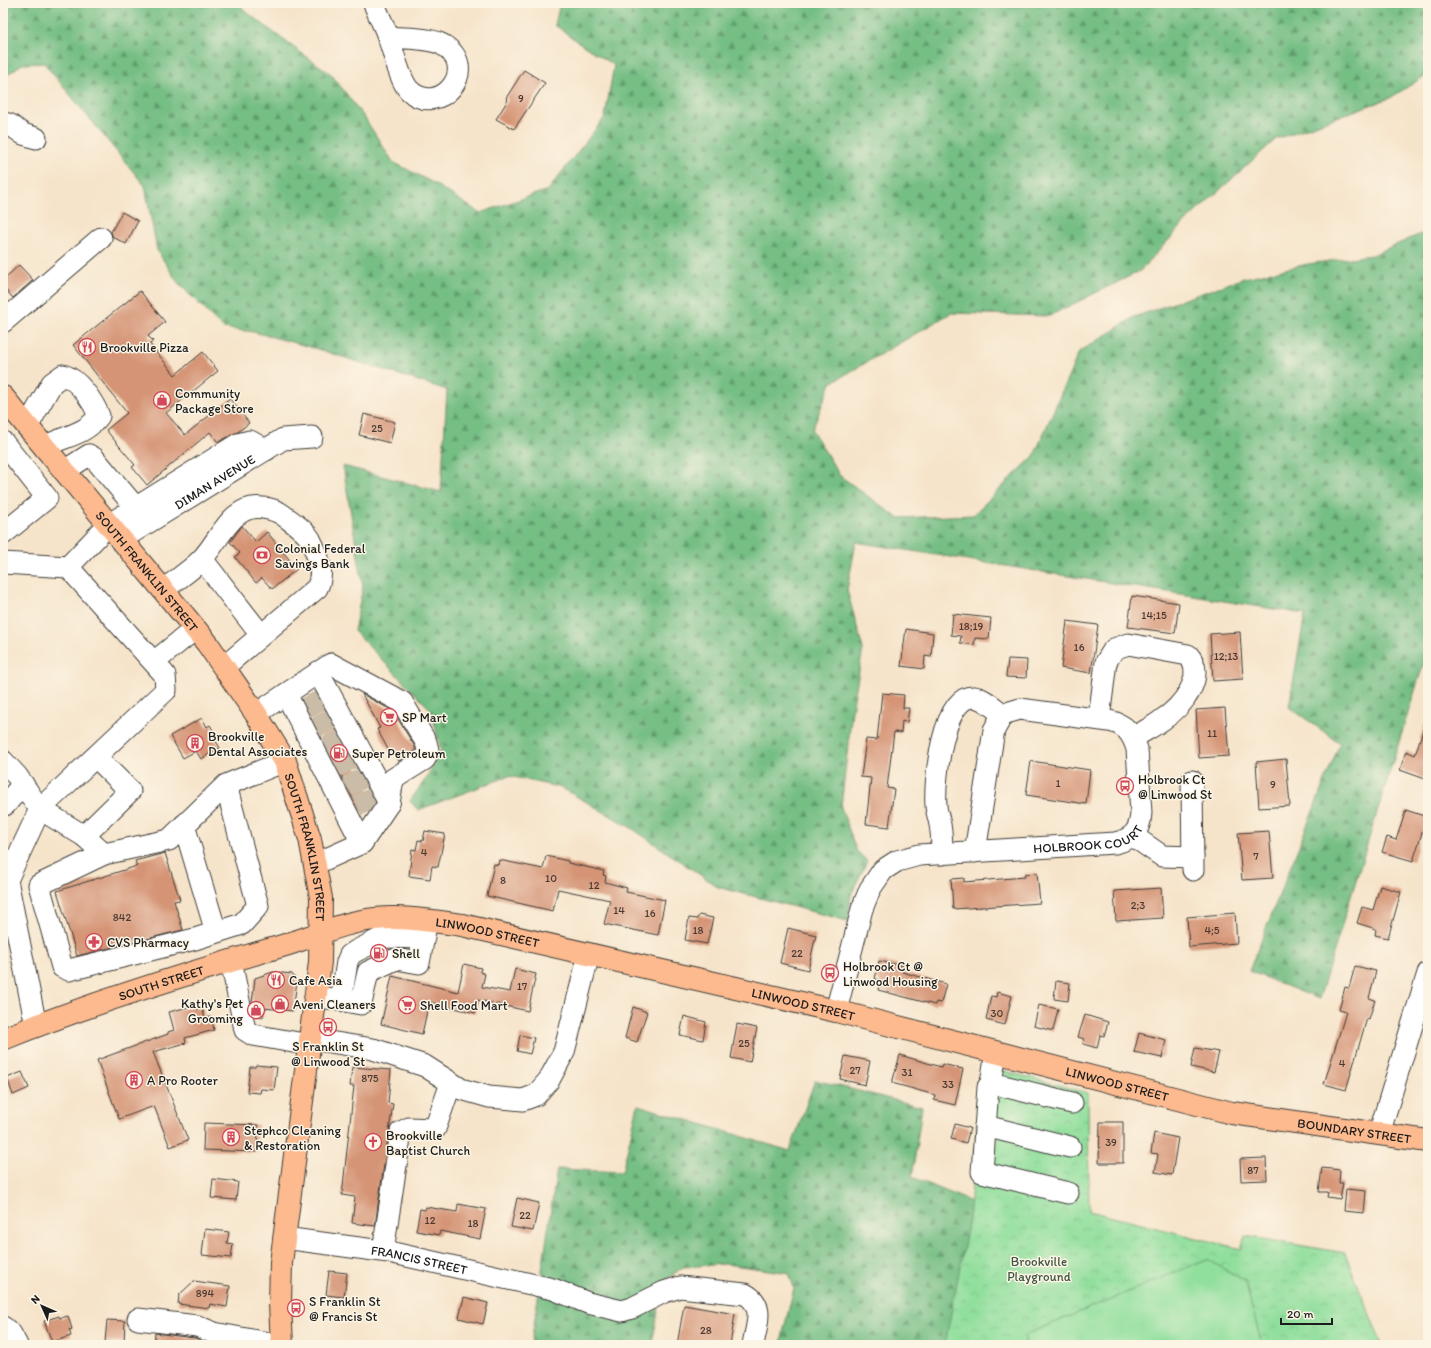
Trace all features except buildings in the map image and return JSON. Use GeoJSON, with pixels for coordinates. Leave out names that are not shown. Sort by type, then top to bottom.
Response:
{"type":"FeatureCollection","features":[{"type":"Feature","properties":{"kind":"main road","name":"SOUTH FRANKLIN STREET"},"geometry":{"type":"LineString","coordinates":[[4,399],[163,590],[224,667],[256,714],[285,762],[310,839],[321,898],[322,933],[316,996],[284,1238],[280,1304],[282,1345]]}},
{"type":"Feature","properties":{"kind":"main road","name":"LINWOOD STREET"},"geometry":{"type":"LineString","coordinates":[[322,933],[352,923],[374,919],[400,918],[425,929],[462,925],[836,1012],[1232,1113],[1281,1121]]}},
{"type":"Feature","properties":{"kind":"main road","name":"SOUTH STREET"},"geometry":{"type":"LineString","coordinates":[[3,1039],[155,984],[322,933]]}},
{"type":"Feature","properties":{"kind":"main road","name":"BOUNDARY STREET"},"geometry":{"type":"LineString","coordinates":[[1281,1121],[1428,1141]]}},
{"type":"Feature","properties":{"kind":"street"},"geometry":{"type":"LineString","coordinates":[[374,3],[388,37]]}},
{"type":"Feature","properties":{"kind":"street"},"geometry":{"type":"LineString","coordinates":[[3,124],[9,124],[23,134],[36,138]]}},
{"type":"Feature","properties":{"kind":"street"},"geometry":{"type":"LineString","coordinates":[[3,322],[101,238]]}},
{"type":"Feature","properties":{"kind":"street"},"geometry":{"type":"LineString","coordinates":[[27,427],[52,383],[63,375],[71,377],[95,406],[99,416],[92,425],[75,435],[60,438],[44,446]]}},
{"type":"Feature","properties":{"kind":"street","name":"DIMAN AVENUE"},"geometry":{"type":"LineString","coordinates":[[114,532],[266,450],[283,439],[312,437]]}},
{"type":"Feature","properties":{"kind":"street"},"geometry":{"type":"LineString","coordinates":[[3,442],[47,498],[3,534]]}},
{"type":"Feature","properties":{"kind":"street"},"geometry":{"type":"LineString","coordinates":[[3,563],[68,567],[114,532],[136,508],[238,444],[250,442],[266,450]]}},
{"type":"Feature","properties":{"kind":"street"},"geometry":{"type":"LineString","coordinates":[[64,471],[89,455],[94,458],[136,508]]}},
{"type":"Feature","properties":{"kind":"street"},"geometry":{"type":"LineString","coordinates":[[163,590],[202,559],[231,520],[247,508],[256,507],[276,510],[296,524],[310,539],[321,568],[321,580],[317,588],[306,599],[224,667]]}},
{"type":"Feature","properties":{"kind":"street"},"geometry":{"type":"LineString","coordinates":[[202,559],[261,635]]}},
{"type":"Feature","properties":{"kind":"street"},"geometry":{"type":"LineString","coordinates":[[36,1026],[4,879],[40,809],[166,690],[165,675],[68,567]]}},
{"type":"Feature","properties":{"kind":"street"},"geometry":{"type":"LineString","coordinates":[[154,662],[195,629]]}},
{"type":"Feature","properties":{"kind":"street"},"geometry":{"type":"LineString","coordinates":[[1099,720],[1106,662],[1114,649],[1128,644],[1188,654],[1193,660],[1195,669],[1195,681],[1190,690],[1163,720],[1132,738]]}},
{"type":"Feature","properties":{"kind":"street"},"geometry":{"type":"LineString","coordinates":[[256,714],[331,664],[402,702],[421,731],[428,750],[425,759],[393,779],[370,802],[362,843]]}},
{"type":"Feature","properties":{"kind":"street"},"geometry":{"type":"LineString","coordinates":[[318,672],[313,704],[355,782],[370,802],[362,843]]}},
{"type":"Feature","properties":{"kind":"street"},"geometry":{"type":"LineString","coordinates":[[286,694],[313,704],[355,782],[370,802]]}},
{"type":"Feature","properties":{"kind":"street"},"geometry":{"type":"LineString","coordinates":[[942,854],[942,837],[936,806],[936,780],[945,729],[957,706],[963,700],[974,697],[984,701],[1003,714],[994,730],[975,852]]}},
{"type":"Feature","properties":{"kind":"street","name":"HOLBROOK COURT"},"geometry":{"type":"LineString","coordinates":[[836,1012],[862,909],[870,889],[883,870],[897,861],[919,855],[1115,843],[1133,836],[1141,823],[1137,749],[1132,738],[1123,725],[1099,720],[1020,709],[1003,714]]}},
{"type":"Feature","properties":{"kind":"street"},"geometry":{"type":"LineString","coordinates":[[84,836],[130,791],[96,757]]}},
{"type":"Feature","properties":{"kind":"street"},"geometry":{"type":"LineString","coordinates":[[3,761],[23,784],[40,809],[84,836],[104,854]]}},
{"type":"Feature","properties":{"kind":"street"},"geometry":{"type":"LineString","coordinates":[[226,785],[258,906],[242,924],[195,939],[69,970],[62,967],[39,885],[104,854],[170,840],[226,785],[285,762]]}},
{"type":"Feature","properties":{"kind":"street"},"geometry":{"type":"LineString","coordinates":[[1133,836],[1162,856],[1193,863],[1192,781]]}},
{"type":"Feature","properties":{"kind":"street"},"geometry":{"type":"LineString","coordinates":[[5,805],[23,784]]}},
{"type":"Feature","properties":{"kind":"street"},"geometry":{"type":"LineString","coordinates":[[184,825],[216,932]]}},
{"type":"Feature","properties":{"kind":"street"},"geometry":{"type":"LineString","coordinates":[[315,864],[362,843]]}},
{"type":"Feature","properties":{"kind":"street"},"geometry":{"type":"LineString","coordinates":[[15,927],[49,921]]}},
{"type":"Feature","properties":{"kind":"street"},"geometry":{"type":"LineString","coordinates":[[316,996],[341,1000],[347,962],[356,951],[384,937],[425,929]]}},
{"type":"Feature","properties":{"kind":"street"},"geometry":{"type":"LineString","coordinates":[[230,961],[244,1030],[252,1035],[373,1049],[425,1066],[461,1089],[489,1097],[522,1100],[536,1095],[549,1080],[564,1052],[589,954]]}},
{"type":"Feature","properties":{"kind":"street"},"geometry":{"type":"LineString","coordinates":[[1379,1134],[1428,973]]}},
{"type":"Feature","properties":{"kind":"street"},"geometry":{"type":"LineString","coordinates":[[996,1052],[991,1083],[988,1087],[982,1172],[1068,1193]]}},
{"type":"Feature","properties":{"kind":"street"},"geometry":{"type":"LineString","coordinates":[[383,1252],[401,1132],[409,1128],[435,1130],[451,1083]]}},
{"type":"Feature","properties":{"kind":"street"},"geometry":{"type":"LineString","coordinates":[[991,1083],[1072,1103]]}},
{"type":"Feature","properties":{"kind":"street"},"geometry":{"type":"LineString","coordinates":[[985,1126],[1070,1147]]}},
{"type":"Feature","properties":{"kind":"street","name":"FRANCIS STREET"},"geometry":{"type":"LineString","coordinates":[[284,1238],[383,1252],[553,1289],[588,1303],[622,1310],[632,1308],[664,1292],[680,1287],[745,1294],[753,1298],[757,1305],[758,1316],[753,1345]]}},
{"type":"Feature","properties":{"kind":"street"},"geometry":{"type":"LineString","coordinates":[[138,1319],[197,1326],[214,1333],[279,1345]]}},
{"type":"Feature","properties":{"kind":"street"},"geometry":{"type":"LineString","coordinates":[[3,1327],[11,1334],[17,1345]]}},
{"type":"Feature","properties":{"kind":"green space"},"geometry":{"type":"Polygon","coordinates":[[[3,3],[239,3],[244,10],[331,74],[364,117],[393,162],[433,183],[480,213],[548,190],[605,117],[614,65],[555,25],[560,3],[1428,3],[1428,74],[1390,98],[1276,139],[1190,217],[1140,271],[1049,316],[951,313],[831,383],[812,430],[840,476],[898,518],[973,515],[1034,456],[1079,352],[1134,317],[1244,278],[1308,264],[1372,255],[1428,231],[1428,649],[1319,999],[1249,971],[1340,743],[1289,707],[1305,614],[856,542],[847,590],[863,649],[852,710],[841,807],[856,850],[867,861],[851,895],[848,921],[718,887],[630,827],[562,788],[509,776],[418,810],[410,801],[427,777],[441,750],[431,710],[354,631],[363,587],[343,466],[441,492],[447,390],[314,348],[254,332],[223,328],[178,283],[157,250],[145,186],[44,63],[22,64],[3,78],[3,3]]]}},
{"type":"Feature","properties":{"kind":"green space","name":"Brookville Playground"},"geometry":{"type":"Polygon","coordinates":[[[982,1065],[1088,1093],[1089,1211],[1241,1249],[1245,1236],[1345,1253],[1382,1345],[945,1345],[969,1220],[982,1065]]]}},
{"type":"Feature","properties":{"kind":"green space"},"geometry":{"type":"Polygon","coordinates":[[[815,1080],[922,1107],[912,1177],[988,1209],[985,1345],[780,1345],[794,1288],[789,1273],[726,1264],[683,1267],[663,1282],[652,1345],[531,1345],[557,1169],[622,1172],[638,1105],[790,1151],[815,1080]]]}},
{"type":"Feature","properties":{"kind":"green space"},"geometry":{"type":"Polygon","coordinates":[[[1207,1259],[1245,1281],[1262,1345],[1025,1345],[1025,1335],[1207,1259]]]}},
{"type":"Feature","properties":{"kind":"tunnel"},"geometry":{"type":"LineString","coordinates":[[304,709],[321,700]]}},
{"type":"Feature","properties":{"kind":"tunnel"},"geometry":{"type":"LineString","coordinates":[[315,728],[332,719]]}},
{"type":"Feature","properties":{"kind":"tunnel"},"geometry":{"type":"LineString","coordinates":[[325,748],[342,739]]}},
{"type":"Feature","properties":{"kind":"tunnel"},"geometry":{"type":"LineString","coordinates":[[336,767],[353,758]]}},
{"type":"Feature","properties":{"kind":"tunnel"},"geometry":{"type":"LineString","coordinates":[[347,787],[364,777]]}},
{"type":"Feature","properties":{"kind":"tunnel"},"geometry":{"type":"LineString","coordinates":[[357,806],[375,797]]}},
{"type":"Feature","properties":{"kind":"place","name":"Brookville Pizza"},"geometry":{"type":"Point","coordinates":[87,347]}},
{"type":"Feature","properties":{"kind":"place","name":"Community Package Store"},"geometry":{"type":"Point","coordinates":[162,400]}},
{"type":"Feature","properties":{"kind":"place","name":"Colonial Federal Savings Bank"},"geometry":{"type":"Point","coordinates":[262,555]}},
{"type":"Feature","properties":{"kind":"place","name":"SP Mart"},"geometry":{"type":"Point","coordinates":[389,717]}},
{"type":"Feature","properties":{"kind":"place","name":"Brookville Dental Associates"},"geometry":{"type":"Point","coordinates":[195,743]}},
{"type":"Feature","properties":{"kind":"place","name":"Super Petroleum"},"geometry":{"type":"Point","coordinates":[339,753]}},
{"type":"Feature","properties":{"kind":"place","name":"Holbrook Ct @ Linwood St"},"geometry":{"type":"Point","coordinates":[1125,786]}},
{"type":"Feature","properties":{"kind":"place","name":"CVS Pharmacy"},"geometry":{"type":"Point","coordinates":[94,942]}},
{"type":"Feature","properties":{"kind":"place","name":"Shell"},"geometry":{"type":"Point","coordinates":[379,953]}},
{"type":"Feature","properties":{"kind":"place","name":"Holbrook Ct @ Linwood Housing"},"geometry":{"type":"Point","coordinates":[830,973]}},
{"type":"Feature","properties":{"kind":"place","name":"Cafe Asia"},"geometry":{"type":"Point","coordinates":[276,980]}},
{"type":"Feature","properties":{"kind":"place","name":"Aveni Cleaners"},"geometry":{"type":"Point","coordinates":[280,1004]}},
{"type":"Feature","properties":{"kind":"place","name":"Shell Food Mart"},"geometry":{"type":"Point","coordinates":[407,1005]}},
{"type":"Feature","properties":{"kind":"place","name":"Kathy's Pet Grooming"},"geometry":{"type":"Point","coordinates":[256,1010]}},
{"type":"Feature","properties":{"kind":"place","name":"S Franklin St @ Linwood St"},"geometry":{"type":"Point","coordinates":[328,1027]}},
{"type":"Feature","properties":{"kind":"place","name":"A Pro Rooter"},"geometry":{"type":"Point","coordinates":[134,1080]}},
{"type":"Feature","properties":{"kind":"place","name":"Stephco Cleaning & Restoration"},"geometry":{"type":"Point","coordinates":[231,1137]}},
{"type":"Feature","properties":{"kind":"place","name":"Brookville Baptist Church"},"geometry":{"type":"Point","coordinates":[373,1142]}},
{"type":"Feature","properties":{"kind":"place","name":"S Franklin St @ Francis St"},"geometry":{"type":"Point","coordinates":[296,1308]}}]}
